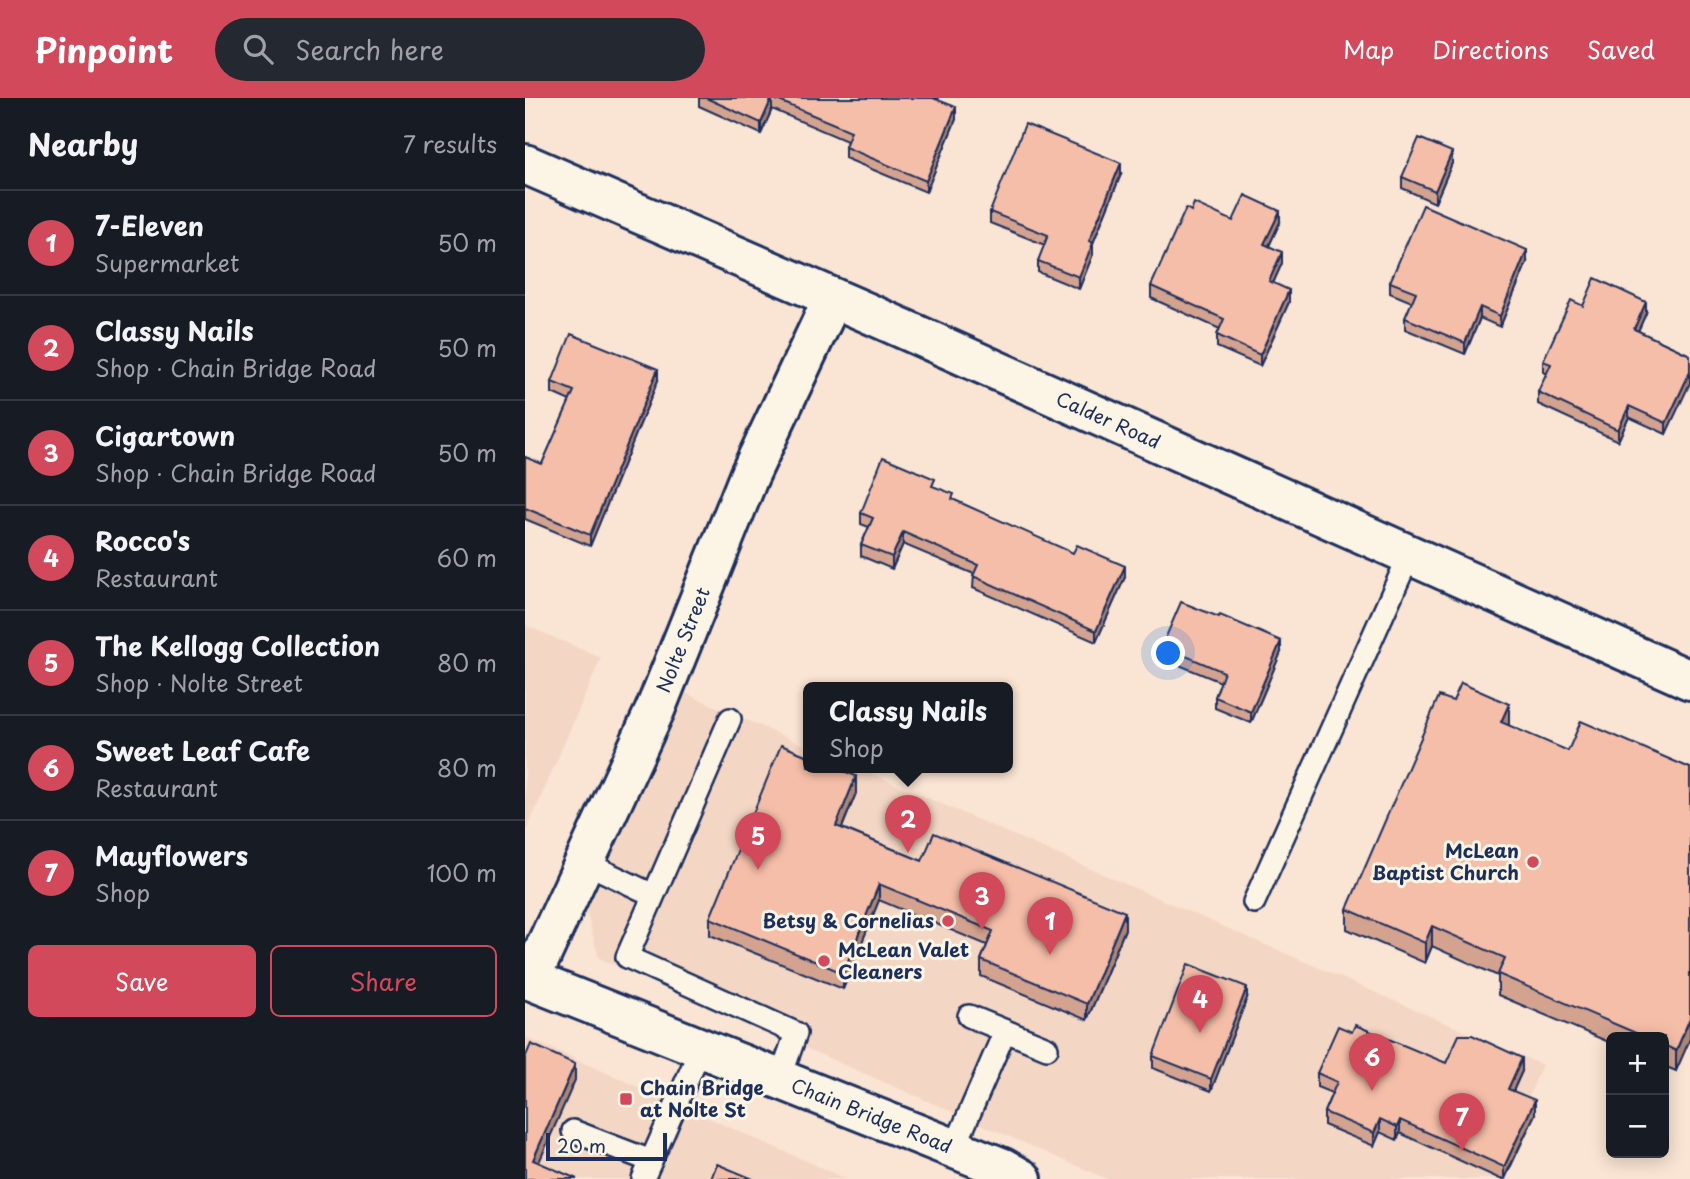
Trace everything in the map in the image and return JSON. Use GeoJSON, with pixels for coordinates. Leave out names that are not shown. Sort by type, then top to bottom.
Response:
{"type":"FeatureCollection","features":[{"type":"Feature","properties":{"kind":"street","name":"Calder Road"},"geometry":{"type":"LineString","coordinates":[[525,164],[833,298],[1690,680]]}},
{"type":"Feature","properties":{"kind":"street","name":"Nolte Street"},"geometry":{"type":"LineString","coordinates":[[527,979],[585,862],[655,710],[749,476],[833,298]]}},
{"type":"Feature","properties":{"kind":"street","name":"Chain Bridge Road"},"geometry":{"type":"LineString","coordinates":[[527,979],[1003,1168],[1022,1179]]}},
{"type":"Feature","properties":{"kind":"lane"},"geometry":{"type":"LineString","coordinates":[[1254,902],[1409,556]]}},
{"type":"Feature","properties":{"kind":"lane"},"geometry":{"type":"LineString","coordinates":[[730,719],[627,957],[796,1033],[781,1079]]}},
{"type":"Feature","properties":{"kind":"lane"},"geometry":{"type":"LineString","coordinates":[[585,862],[653,895]]}},
{"type":"Feature","properties":{"kind":"lane"},"geometry":{"type":"LineString","coordinates":[[969,1016],[1047,1048]]}},
{"type":"Feature","properties":{"kind":"lane"},"geometry":{"type":"LineString","coordinates":[[954,1149],[1005,1031]]}},
{"type":"Feature","properties":{"kind":"lane"},"geometry":{"type":"LineString","coordinates":[[573,1131],[647,1170],[701,1048]]}},
{"type":"Feature","properties":{"kind":"shaded area"},"geometry":{"type":"Polygon","coordinates":[[[525,625],[601,658],[525,834],[525,625]]]}},
{"type":"Feature","properties":{"kind":"shaded area"},"geometry":{"type":"Polygon","coordinates":[[[683,692],[803,745],[803,773],[870,773],[1542,1065],[1493,1179],[1107,1179],[599,958],[585,907],[683,692]]]}},
{"type":"Feature","properties":{"kind":"shaded area"},"geometry":{"type":"Polygon","coordinates":[[[525,1037],[847,1179],[525,1179],[525,1037]]]}},
{"type":"Feature","properties":{"kind":"building"},"geometry":{"type":"Polygon","coordinates":[[[706,98],[772,98],[761,123],[706,98]]]}},
{"type":"Feature","properties":{"kind":"building"},"geometry":{"type":"Polygon","coordinates":[[[772,98],[933,98],[956,107],[926,181],[845,147],[851,131],[772,98]]]}},
{"type":"Feature","properties":{"kind":"building"},"geometry":{"type":"Polygon","coordinates":[[[1025,124],[1121,163],[1089,241],[1093,243],[1079,277],[1038,261],[1048,235],[990,212],[1025,124]]]}},
{"type":"Feature","properties":{"kind":"building"},"geometry":{"type":"Polygon","coordinates":[[[1419,138],[1452,152],[1435,191],[1402,177],[1419,138]]]}},
{"type":"Feature","properties":{"kind":"building"},"geometry":{"type":"Polygon","coordinates":[[[1245,195],[1280,211],[1264,244],[1282,252],[1269,281],[1289,290],[1260,355],[1217,335],[1224,319],[1151,286],[1186,208],[1191,211],[1194,203],[1233,221],[1245,195]]]}},
{"type":"Feature","properties":{"kind":"building"},"geometry":{"type":"Polygon","coordinates":[[[1423,205],[1527,250],[1500,316],[1480,307],[1465,343],[1405,318],[1416,292],[1390,282],[1423,205]]]}},
{"type":"Feature","properties":{"kind":"building"},"geometry":{"type":"Polygon","coordinates":[[[1595,278],[1646,302],[1634,329],[1690,355],[1690,372],[1666,423],[1629,406],[1618,430],[1538,392],[1551,364],[1543,361],[1571,300],[1583,306],[1595,278]]]}},
{"type":"Feature","properties":{"kind":"building"},"geometry":{"type":"Polygon","coordinates":[[[571,334],[658,369],[590,535],[525,508],[525,457],[542,464],[574,391],[552,382],[571,334]]]}},
{"type":"Feature","properties":{"kind":"building"},"geometry":{"type":"Polygon","coordinates":[[[883,457],[935,479],[932,486],[954,494],[952,499],[1073,553],[1077,545],[1125,566],[1096,631],[973,576],[978,565],[903,532],[892,557],[861,545],[873,518],[861,513],[883,457]]]}},
{"type":"Feature","properties":{"kind":"building"},"geometry":{"type":"Polygon","coordinates":[[[1181,602],[1281,641],[1251,712],[1215,697],[1224,672],[1162,646],[1181,602]]]}},
{"type":"Feature","properties":{"kind":"building","name":"McLean Baptist Church"},"geometry":{"type":"Polygon","coordinates":[[[1461,683],[1509,704],[1501,722],[1568,751],[1581,721],[1690,768],[1690,1018],[1676,1051],[1669,1048],[1669,1032],[1633,1032],[1498,974],[1505,958],[1432,926],[1425,943],[1347,909],[1439,696],[1453,701],[1461,683]]]}},
{"type":"Feature","properties":{"kind":"building"},"geometry":{"type":"Polygon","coordinates":[[[781,745],[803,754],[803,773],[849,773],[856,776],[836,826],[922,861],[934,833],[1125,912],[1087,1004],[981,960],[993,931],[879,884],[843,973],[710,918],[781,745]]]}},
{"type":"Feature","properties":{"kind":"building"},"geometry":{"type":"Polygon","coordinates":[[[1188,964],[1247,987],[1211,1079],[1153,1056],[1188,964]]]}},
{"type":"Feature","properties":{"kind":"building"},"geometry":{"type":"Polygon","coordinates":[[[1355,1025],[1446,1063],[1459,1035],[1472,1035],[1522,1058],[1508,1089],[1535,1100],[1504,1167],[1400,1120],[1397,1127],[1380,1119],[1374,1133],[1324,1112],[1337,1082],[1317,1073],[1338,1026],[1352,1032],[1355,1025]]]}},
{"type":"Feature","properties":{"kind":"building"},"geometry":{"type":"Polygon","coordinates":[[[531,1044],[575,1064],[533,1160],[577,1179],[525,1179],[525,1058],[531,1044]]]}},
{"type":"Feature","properties":{"kind":"building"},"geometry":{"type":"Polygon","coordinates":[[[717,1164],[753,1179],[711,1179],[717,1164]]]}},
{"type":"Feature","properties":{"kind":"place","name":"Classy Nails"},"geometry":{"type":"Point","coordinates":[908,853]}},
{"type":"Feature","properties":{"kind":"place","name":"McLean Baptist Church"},"geometry":{"type":"Point","coordinates":[1533,862]}},
{"type":"Feature","properties":{"kind":"place","name":"The Kellogg Collection"},"geometry":{"type":"Point","coordinates":[758,870]}},
{"type":"Feature","properties":{"kind":"place","name":"Betsy & Cornelias"},"geometry":{"type":"Point","coordinates":[948,921]}},
{"type":"Feature","properties":{"kind":"place","name":"Cigartown"},"geometry":{"type":"Point","coordinates":[982,930]}},
{"type":"Feature","properties":{"kind":"place","name":"7-Eleven"},"geometry":{"type":"Point","coordinates":[1050,955]}},
{"type":"Feature","properties":{"kind":"place","name":"McLean Valet Cleaners"},"geometry":{"type":"Point","coordinates":[824,961]}},
{"type":"Feature","properties":{"kind":"place","name":"Rocco's"},"geometry":{"type":"Point","coordinates":[1200,1033]}},
{"type":"Feature","properties":{"kind":"place","name":"Sweet Leaf Cafe"},"geometry":{"type":"Point","coordinates":[1372,1091]}},
{"type":"Feature","properties":{"kind":"place","name":"Chain Bridge at Nolte St"},"geometry":{"type":"Point","coordinates":[626,1099]}},
{"type":"Feature","properties":{"kind":"place","name":"Mayflowers"},"geometry":{"type":"Point","coordinates":[1462,1151]}}]}
